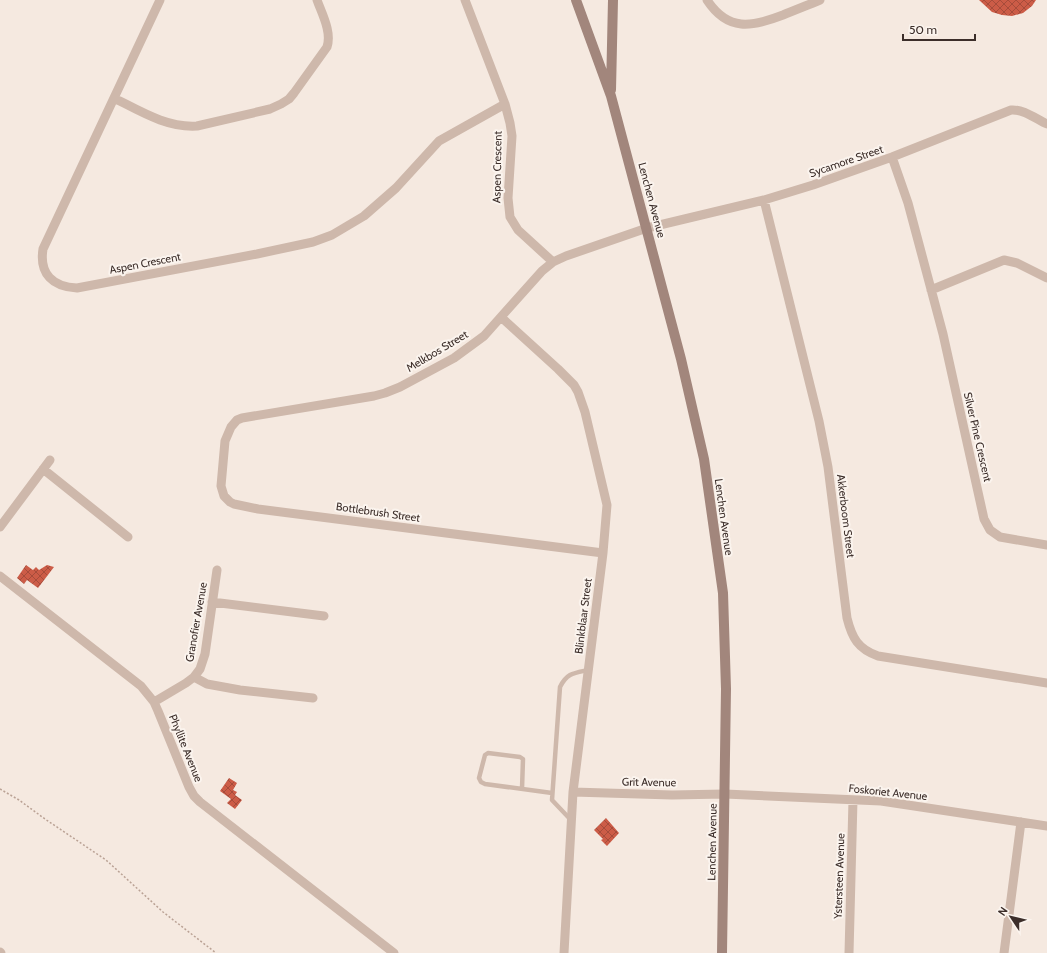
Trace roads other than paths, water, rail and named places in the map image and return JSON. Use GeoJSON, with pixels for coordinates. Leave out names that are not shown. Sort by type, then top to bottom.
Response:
{"type":"FeatureCollection","features":[{"type":"Feature","properties":{"kind":"main road"},"geometry":{"type":"LineString","coordinates":[[576,0],[611,96]]}},
{"type":"Feature","properties":{"kind":"main road"},"geometry":{"type":"LineString","coordinates":[[611,96],[613,0]]}},
{"type":"Feature","properties":{"kind":"main road","name":"Lenchen Avenue"},"geometry":{"type":"LineString","coordinates":[[611,96],[681,360],[704,459],[723,593],[726,689],[722,953]]}},
{"type":"Feature","properties":{"kind":"street","name":"Aspen Crescent"},"geometry":{"type":"LineString","coordinates":[[160,0],[98,129],[43,249],[42,262],[48,277],[66,288],[77,288],[257,254],[313,242],[332,235],[364,216],[396,188],[439,141],[504,104]]}},
{"type":"Feature","properties":{"kind":"street"},"geometry":{"type":"LineString","coordinates":[[114,98],[164,122],[186,127],[197,126],[270,109],[282,104],[294,93],[326,47],[328,41],[327,28],[317,0]]}},
{"type":"Feature","properties":{"kind":"street","name":"Aspen Crescent"},"geometry":{"type":"LineString","coordinates":[[465,0],[504,104],[512,136],[508,198],[510,217],[518,230],[553,262]]}},
{"type":"Feature","properties":{"kind":"street"},"geometry":{"type":"LineString","coordinates":[[707,0],[714,10],[721,16],[731,21],[751,25],[762,23],[820,0]]}},
{"type":"Feature","properties":{"kind":"street","name":"Sycamore Street"},"geometry":{"type":"LineString","coordinates":[[647,228],[764,200],[813,185],[892,157],[1011,110],[1024,112],[1047,124]]}},
{"type":"Feature","properties":{"kind":"street","name":"Silver Pine Crescent"},"geometry":{"type":"LineString","coordinates":[[892,157],[908,203],[943,334],[985,522],[990,530],[1000,537],[1047,545]]}},
{"type":"Feature","properties":{"kind":"street","name":"Akkerboom Street"},"geometry":{"type":"LineString","coordinates":[[764,200],[819,421],[828,467],[847,618],[850,631],[854,639],[865,650],[878,656],[1047,683]]}},
{"type":"Feature","properties":{"kind":"street","name":"Melkbos Street"},"geometry":{"type":"LineString","coordinates":[[231,427],[237,420],[249,416],[319,406],[374,396],[392,391],[454,358],[484,336],[502,318],[542,271],[553,262],[566,256],[647,228]]}},
{"type":"Feature","properties":{"kind":"street"},"geometry":{"type":"LineString","coordinates":[[931,290],[1004,260],[1017,263],[1047,278]]}},
{"type":"Feature","properties":{"kind":"street","name":"Blinkblaar Street"},"geometry":{"type":"LineString","coordinates":[[502,318],[574,385],[585,412],[607,504],[603,553],[573,792],[564,953]]}},
{"type":"Feature","properties":{"kind":"street","name":"Bottlebrush Street"},"geometry":{"type":"LineString","coordinates":[[231,427],[225,442],[221,481],[224,496],[227,500],[234,504],[258,509],[603,553]]}},
{"type":"Feature","properties":{"kind":"street"},"geometry":{"type":"LineString","coordinates":[[0,527],[50,460]]}},
{"type":"Feature","properties":{"kind":"street"},"geometry":{"type":"LineString","coordinates":[[43,469],[128,537]]}},
{"type":"Feature","properties":{"kind":"street","name":"Granofier Avenue"},"geometry":{"type":"LineString","coordinates":[[154,702],[194,677],[202,664],[217,570]]}},
{"type":"Feature","properties":{"kind":"street","name":"Phyllite Avenue"},"geometry":{"type":"LineString","coordinates":[[0,576],[141,686],[154,702],[194,796],[212,812],[394,953]]}},
{"type":"Feature","properties":{"kind":"street"},"geometry":{"type":"LineString","coordinates":[[212,602],[324,616]]}},
{"type":"Feature","properties":{"kind":"street"},"geometry":{"type":"LineString","coordinates":[[194,677],[207,684],[240,690],[313,698]]}},
{"type":"Feature","properties":{"kind":"street","name":"Grit Avenue"},"geometry":{"type":"LineString","coordinates":[[573,792],[672,795],[725,794]]}},
{"type":"Feature","properties":{"kind":"street","name":"Foskoriet Avenue"},"geometry":{"type":"LineString","coordinates":[[725,794],[896,803],[1047,826]]}},
{"type":"Feature","properties":{"kind":"street","name":"Ystersteen Avenue"},"geometry":{"type":"LineString","coordinates":[[849,953],[853,800]]}},
{"type":"Feature","properties":{"kind":"street"},"geometry":{"type":"LineString","coordinates":[[1004,953],[1021,822]]}},
{"type":"Feature","properties":{"kind":"lane"},"geometry":{"type":"LineString","coordinates":[[572,820],[552,800],[560,687],[564,679],[572,673],[589,670]]}},
{"type":"Feature","properties":{"kind":"lane"},"geometry":{"type":"LineString","coordinates":[[522,789],[523,759],[488,753],[485,755],[479,778],[481,782],[485,784],[522,789],[552,793]]}}]}
